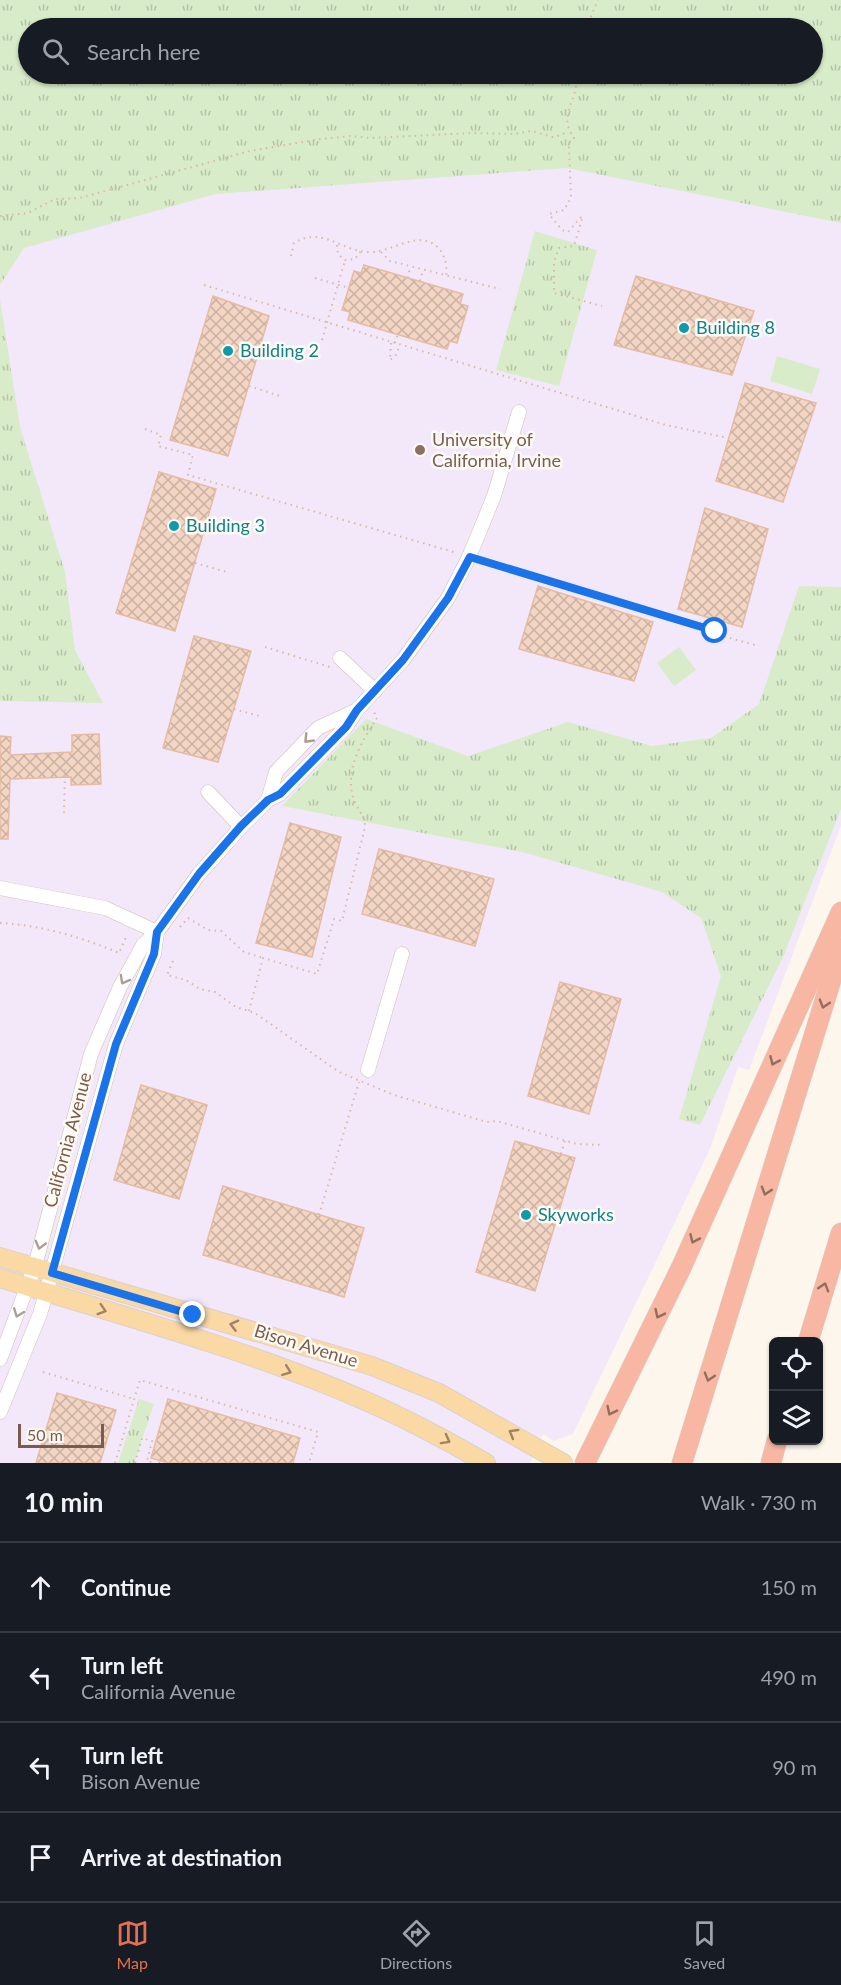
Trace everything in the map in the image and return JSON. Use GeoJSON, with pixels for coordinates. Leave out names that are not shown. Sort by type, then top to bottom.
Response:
{"type":"FeatureCollection","features":[{"type":"Feature","properties":{"kind":"highway"},"geometry":{"type":"LineString","coordinates":[[585,1463],[681,1268],[841,912]]}},
{"type":"Feature","properties":{"kind":"highway"},"geometry":{"type":"LineString","coordinates":[[682,1463],[841,948]]}},
{"type":"Feature","properties":{"kind":"highway"},"geometry":{"type":"LineString","coordinates":[[809,1337],[841,1233]]}},
{"type":"Feature","properties":{"kind":"highway"},"geometry":{"type":"LineString","coordinates":[[771,1463],[776,1445]]}},
{"type":"Feature","properties":{"kind":"main road","name":"Bison Avenue"},"geometry":{"type":"LineString","coordinates":[[0,1257],[372,1366],[439,1393],[563,1463]]}},
{"type":"Feature","properties":{"kind":"main road","name":"Bison Avenue"},"geometry":{"type":"LineString","coordinates":[[0,1278],[262,1361],[368,1402],[429,1431],[486,1463]]}},
{"type":"Feature","properties":{"kind":"street","name":"California Avenue"},"geometry":{"type":"LineString","coordinates":[[0,1359],[35,1266],[91,1054],[120,987],[143,945],[157,932],[199,874],[241,826],[268,800],[280,794],[330,744],[423,634],[448,598],[470,557],[494,496],[519,412]]}},
{"type":"Feature","properties":{"kind":"street"},"geometry":{"type":"LineString","coordinates":[[336,663],[366,701]]}},
{"type":"Feature","properties":{"kind":"street","name":"California Avenue"},"geometry":{"type":"LineString","coordinates":[[268,800],[276,772],[318,728],[366,701]]}},
{"type":"Feature","properties":{"kind":"street"},"geometry":{"type":"LineString","coordinates":[[208,792],[241,826]]}},
{"type":"Feature","properties":{"kind":"street"},"geometry":{"type":"LineString","coordinates":[[0,888],[105,908],[157,932]]}},
{"type":"Feature","properties":{"kind":"street","name":"California Avenue"},"geometry":{"type":"LineString","coordinates":[[0,1412],[46,1293],[116,1044],[154,954],[157,932]]}},
{"type":"Feature","properties":{"kind":"street"},"geometry":{"type":"LineString","coordinates":[[364,1072],[402,954]]}},
{"type":"Feature","properties":{"kind":"path"},"geometry":{"type":"LineString","coordinates":[[590,18],[598,0]]}},
{"type":"Feature","properties":{"kind":"path"},"geometry":{"type":"LineString","coordinates":[[578,84],[566,116],[567,131],[574,138],[570,140],[569,147],[571,198],[564,210],[549,214],[562,230],[568,232],[578,218],[582,216],[582,219],[574,246],[559,248],[554,262],[554,292],[602,306]]}},
{"type":"Feature","properties":{"kind":"path"},"geometry":{"type":"LineString","coordinates":[[0,216],[19,215],[51,200],[80,198],[250,151],[321,140],[351,136],[418,138],[472,133],[513,134],[531,131],[552,137],[562,135],[567,131]]}},
{"type":"Feature","properties":{"kind":"path"},"geometry":{"type":"LineString","coordinates":[[291,256],[294,243],[309,236],[325,237],[361,252],[381,252],[412,240],[428,242],[442,254],[446,264],[446,277]]}},
{"type":"Feature","properties":{"kind":"path"},"geometry":{"type":"LineString","coordinates":[[338,243],[338,254],[345,260],[355,259],[361,252]]}},
{"type":"Feature","properties":{"kind":"path"},"geometry":{"type":"LineString","coordinates":[[381,252],[386,259],[410,267],[500,289]]}},
{"type":"Feature","properties":{"kind":"path"},"geometry":{"type":"LineString","coordinates":[[321,340],[345,260]]}},
{"type":"Feature","properties":{"kind":"path"},"geometry":{"type":"LineString","coordinates":[[408,278],[410,267]]}},
{"type":"Feature","properties":{"kind":"path"},"geometry":{"type":"LineString","coordinates":[[420,281],[423,270]]}},
{"type":"Feature","properties":{"kind":"path"},"geometry":{"type":"LineString","coordinates":[[315,278],[349,288]]}},
{"type":"Feature","properties":{"kind":"path"},"geometry":{"type":"LineString","coordinates":[[204,285],[326,324],[687,431],[728,438]]}},
{"type":"Feature","properties":{"kind":"path"},"geometry":{"type":"LineString","coordinates":[[395,344],[398,334]]}},
{"type":"Feature","properties":{"kind":"path"},"geometry":{"type":"LineString","coordinates":[[249,386],[280,396]]}},
{"type":"Feature","properties":{"kind":"path"},"geometry":{"type":"LineString","coordinates":[[145,429],[161,435],[158,446],[193,455],[188,475],[470,557],[755,645]]}},
{"type":"Feature","properties":{"kind":"path"},"geometry":{"type":"LineString","coordinates":[[195,563],[227,572]]}},
{"type":"Feature","properties":{"kind":"path"},"geometry":{"type":"LineString","coordinates":[[265,647],[336,663]]}},
{"type":"Feature","properties":{"kind":"path"},"geometry":{"type":"LineString","coordinates":[[180,927],[188,918],[208,930],[221,931],[244,952],[317,974],[334,919],[342,921],[365,827],[365,820],[353,796],[353,763],[361,742],[377,718],[366,701]]}},
{"type":"Feature","properties":{"kind":"path"},"geometry":{"type":"LineString","coordinates":[[234,709],[262,717]]}},
{"type":"Feature","properties":{"kind":"path"},"geometry":{"type":"LineString","coordinates":[[64,813],[65,769]]}},
{"type":"Feature","properties":{"kind":"path"},"geometry":{"type":"LineString","coordinates":[[0,923],[43,929],[80,938],[119,953],[126,937]]}},
{"type":"Feature","properties":{"kind":"path"},"geometry":{"type":"LineString","coordinates":[[249,1011],[263,958]]}},
{"type":"Feature","properties":{"kind":"path"},"geometry":{"type":"LineString","coordinates":[[319,1215],[364,1072]]}},
{"type":"Feature","properties":{"kind":"path"},"geometry":{"type":"LineString","coordinates":[[561,1154],[565,1140]]}},
{"type":"Feature","properties":{"kind":"path"},"geometry":{"type":"LineString","coordinates":[[43,1371],[134,1399]]}},
{"type":"Feature","properties":{"kind":"path"},"geometry":{"type":"LineString","coordinates":[[115,1463],[140,1380],[318,1432],[309,1463]]}},
{"type":"Feature","properties":{"kind":"path"},"geometry":{"type":"LineString","coordinates":[[135,1463],[142,1438],[152,1441],[147,1461],[154,1463]]}},
{"type":"Feature","properties":{"kind":"shaded area","name":"University of California, Irvine"},"geometry":{"type":"Polygon","coordinates":[[[0,0],[841,0],[841,826],[749,1070],[738,1067],[710,1149],[573,1434],[554,1441],[543,1434],[530,1463],[0,1463],[0,0]]]}},
{"type":"Feature","properties":{"kind":"green space"},"geometry":{"type":"Polygon","coordinates":[[[0,0],[841,0],[841,223],[567,168],[216,194],[24,248],[0,285],[0,0]]]}},
{"type":"Feature","properties":{"kind":"green space"},"geometry":{"type":"Polygon","coordinates":[[[535,231],[597,250],[559,386],[496,370],[535,231]]]}},
{"type":"Feature","properties":{"kind":"green space"},"geometry":{"type":"Polygon","coordinates":[[[0,299],[20,427],[65,572],[75,650],[103,703],[0,701],[0,299]]]}},
{"type":"Feature","properties":{"kind":"green space"},"geometry":{"type":"Polygon","coordinates":[[[777,356],[820,369],[812,394],[770,381],[777,356]]]}},
{"type":"Feature","properties":{"kind":"green space"},"geometry":{"type":"Polygon","coordinates":[[[799,586],[841,587],[841,809],[783,957],[700,1125],[679,1119],[721,976],[701,918],[662,892],[522,852],[282,806],[366,719],[468,756],[568,722],[652,746],[711,738],[759,704],[799,586]]]}},
{"type":"Feature","properties":{"kind":"green space"},"geometry":{"type":"Polygon","coordinates":[[[679,647],[696,670],[674,686],[657,663],[679,647]]]}},
{"type":"Feature","properties":{"kind":"green space"},"geometry":{"type":"Polygon","coordinates":[[[139,1399],[154,1404],[134,1463],[118,1463],[139,1399]]]}},
{"type":"Feature","properties":{"kind":"building"},"geometry":{"type":"Polygon","coordinates":[[[364,265],[463,294],[460,304],[468,306],[457,343],[450,341],[447,349],[348,320],[350,312],[342,310],[354,271],[361,273],[364,265]]]}},
{"type":"Feature","properties":{"kind":"building","name":"Building 8"},"geometry":{"type":"Polygon","coordinates":[[[636,276],[754,311],[732,375],[614,345],[636,276]]]}},
{"type":"Feature","properties":{"kind":"building","name":"Building 2"},"geometry":{"type":"Polygon","coordinates":[[[213,296],[269,316],[228,456],[170,440],[213,296]]]}},
{"type":"Feature","properties":{"kind":"building"},"geometry":{"type":"Polygon","coordinates":[[[745,383],[816,403],[783,502],[716,481],[745,383]]]}},
{"type":"Feature","properties":{"kind":"building","name":"Building 3"},"geometry":{"type":"Polygon","coordinates":[[[159,472],[216,489],[175,631],[116,613],[159,472]]]}},
{"type":"Feature","properties":{"kind":"building"},"geometry":{"type":"Polygon","coordinates":[[[705,508],[768,529],[742,627],[678,609],[705,508]]]}},
{"type":"Feature","properties":{"kind":"building"},"geometry":{"type":"Polygon","coordinates":[[[538,586],[653,622],[634,681],[519,649],[538,586]]]}},
{"type":"Feature","properties":{"kind":"building"},"geometry":{"type":"Polygon","coordinates":[[[194,636],[251,651],[218,762],[163,748],[194,636]]]}},
{"type":"Feature","properties":{"kind":"building"},"geometry":{"type":"Polygon","coordinates":[[[99,734],[101,784],[71,785],[71,777],[10,779],[8,839],[0,839],[0,736],[11,737],[10,755],[72,752],[72,735],[99,734]]]}},
{"type":"Feature","properties":{"kind":"building"},"geometry":{"type":"Polygon","coordinates":[[[290,823],[341,837],[312,957],[256,943],[290,823]]]}},
{"type":"Feature","properties":{"kind":"building"},"geometry":{"type":"Polygon","coordinates":[[[379,849],[494,879],[475,946],[362,914],[379,849]]]}},
{"type":"Feature","properties":{"kind":"building"},"geometry":{"type":"Polygon","coordinates":[[[560,982],[621,999],[589,1114],[528,1096],[560,982]]]}},
{"type":"Feature","properties":{"kind":"building"},"geometry":{"type":"Polygon","coordinates":[[[141,1085],[207,1105],[179,1199],[114,1180],[141,1085]]]}},
{"type":"Feature","properties":{"kind":"building","name":"Skyworks"},"geometry":{"type":"Polygon","coordinates":[[[515,1141],[575,1158],[535,1291],[476,1272],[515,1141]]]}},
{"type":"Feature","properties":{"kind":"building"},"geometry":{"type":"Polygon","coordinates":[[[223,1186],[364,1228],[344,1297],[203,1255],[223,1186]]]}},
{"type":"Feature","properties":{"kind":"building"},"geometry":{"type":"Polygon","coordinates":[[[57,1393],[116,1410],[100,1463],[36,1463],[57,1393]]]}},
{"type":"Feature","properties":{"kind":"building"},"geometry":{"type":"Polygon","coordinates":[[[168,1399],[300,1438],[293,1463],[168,1463],[151,1458],[168,1399]]]}},
{"type":"Feature","properties":{"kind":"place","name":"Building 8"},"geometry":{"type":"Point","coordinates":[684,328]}},
{"type":"Feature","properties":{"kind":"place","name":"Building 2"},"geometry":{"type":"Point","coordinates":[228,351]}},
{"type":"Feature","properties":{"kind":"place","name":"University of California, Irvine"},"geometry":{"type":"Point","coordinates":[420,450]}},
{"type":"Feature","properties":{"kind":"place","name":"Building 3"},"geometry":{"type":"Point","coordinates":[174,526]}},
{"type":"Feature","properties":{"kind":"place","name":"Skyworks"},"geometry":{"type":"Point","coordinates":[526,1215]}},
{"type":"Feature","properties":{"kind":"route"},"geometry":{"type":"LineString","coordinates":[[193,1315],[52,1273],[116,1044],[154,954],[157,932],[199,874],[241,826],[268,800],[280,794],[346,727],[364,701],[403,660],[423,634],[448,598],[470,557],[715,631]]}}]}
